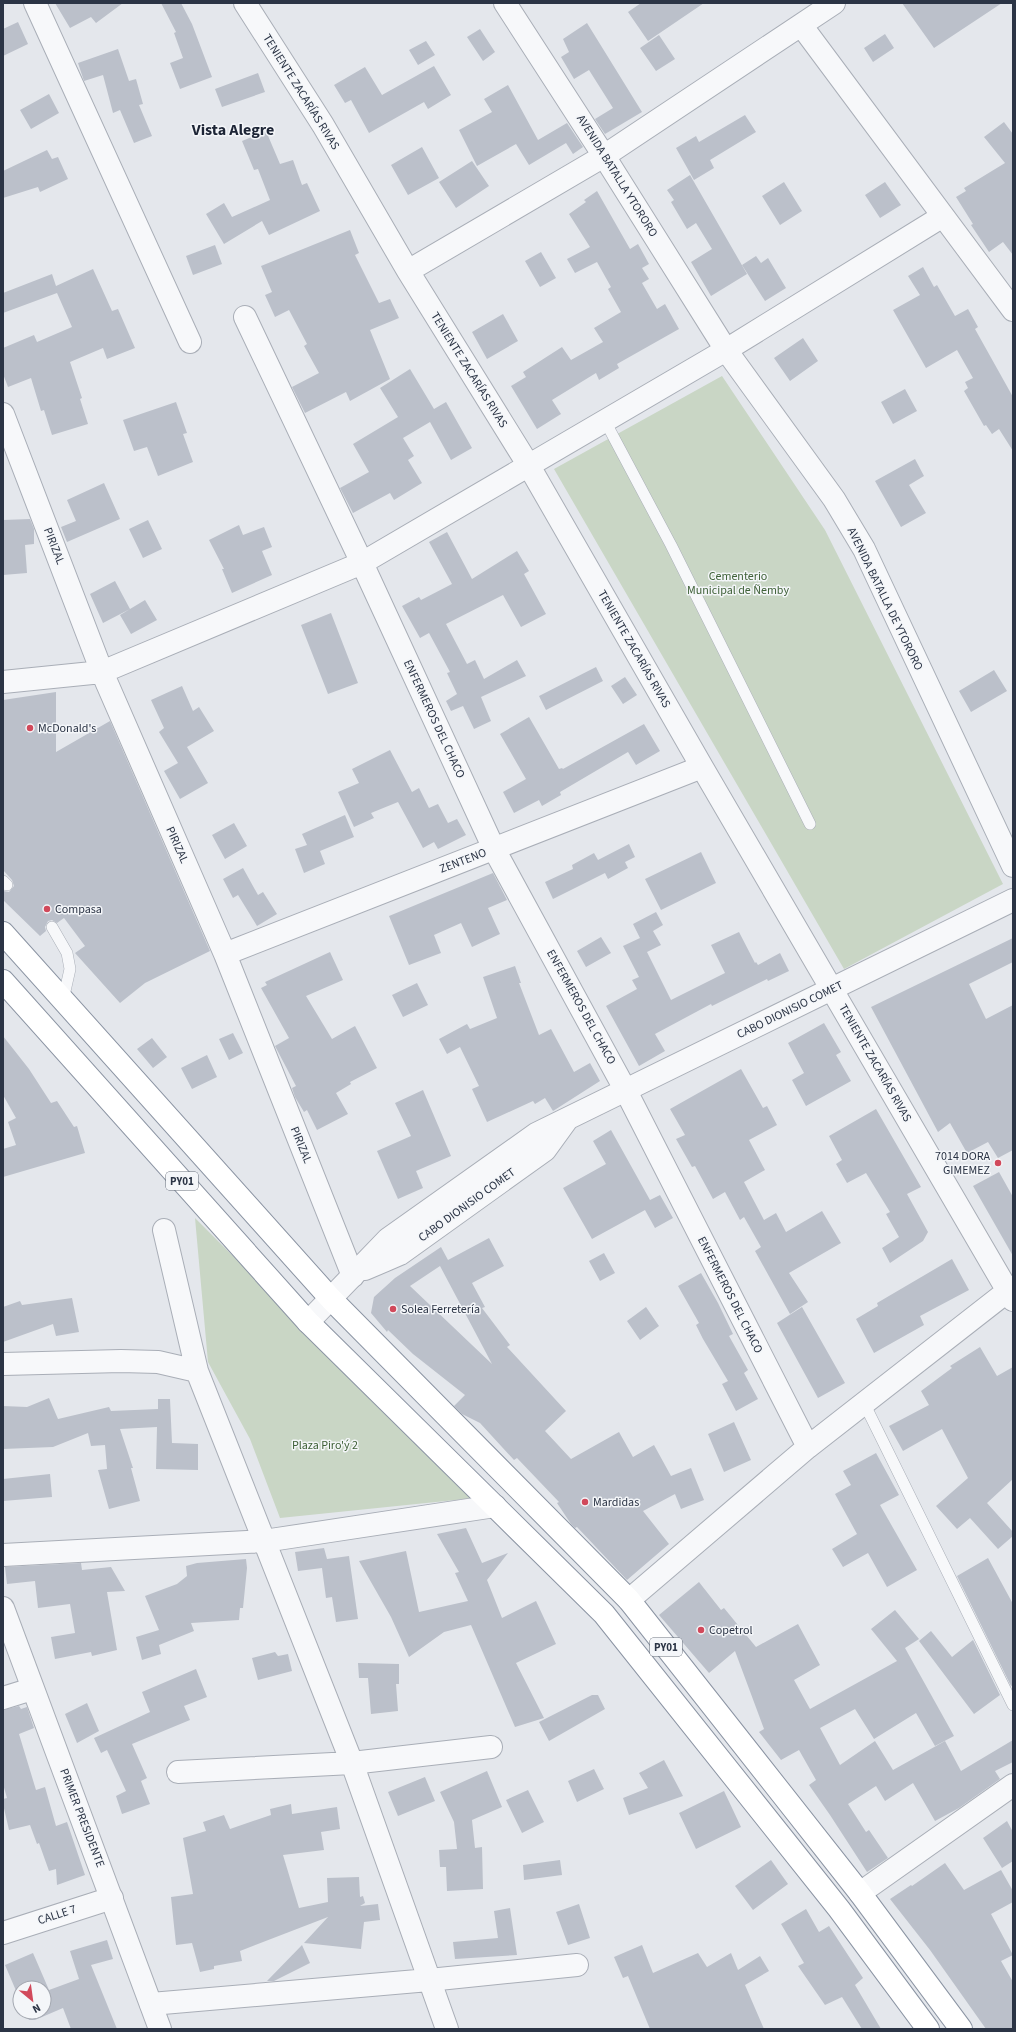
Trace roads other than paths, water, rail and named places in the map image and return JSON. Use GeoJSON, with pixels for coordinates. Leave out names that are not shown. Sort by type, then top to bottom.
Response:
{"type":"FeatureCollection","features":[{"type":"Feature","properties":{"kind":"highway","name":"PY01"},"geometry":{"type":"LineString","coordinates":[[3,933],[332,1299],[628,1600],[860,1894],[961,2029]]}},
{"type":"Feature","properties":{"kind":"highway","name":"PY01"},"geometry":{"type":"LineString","coordinates":[[3,981],[308,1322],[604,1614],[840,1909],[928,2029]]}},
{"type":"Feature","properties":{"kind":"highway"},"geometry":{"type":"LineString","coordinates":[[55,1039],[80,1018]]}},
{"type":"Feature","properties":{"kind":"street"},"geometry":{"type":"LineString","coordinates":[[35,3],[190,342]]}},
{"type":"Feature","properties":{"kind":"street","name":"TENIENTE ZACARÍAS RIVAS"},"geometry":{"type":"LineString","coordinates":[[245,3],[323,125],[408,271],[529,466],[702,767],[1011,1293]]}},
{"type":"Feature","properties":{"kind":"street","name":"AVENIDA BATALLA YTORORO"},"geometry":{"type":"LineString","coordinates":[[505,3],[604,156],[726,350]]}},
{"type":"Feature","properties":{"kind":"street"},"geometry":{"type":"LineString","coordinates":[[408,271],[604,156],[834,3]]}},
{"type":"Feature","properties":{"kind":"street"},"geometry":{"type":"LineString","coordinates":[[801,25],[1013,310]]}},
{"type":"Feature","properties":{"kind":"street"},"geometry":{"type":"LineString","coordinates":[[3,682],[102,672],[362,563],[726,350],[943,216]]}},
{"type":"Feature","properties":{"kind":"street","name":"ENFERMEROS DEL CHACO"},"geometry":{"type":"LineString","coordinates":[[245,317],[362,563],[494,849],[626,1091],[808,1447]]}},
{"type":"Feature","properties":{"kind":"street","name":"AVENIDA BATALLA DE YTORORO"},"geometry":{"type":"LineString","coordinates":[[726,350],[834,499],[864,549],[1013,866]]}},
{"type":"Feature","properties":{"kind":"street","name":"PIRIZAL"},"geometry":{"type":"LineString","coordinates":[[3,414],[102,672],[225,954],[354,1275]]}},
{"type":"Feature","properties":{"kind":"street","name":"ZENTENO"},"geometry":{"type":"LineString","coordinates":[[225,954],[702,767]]}},
{"type":"Feature","properties":{"kind":"street","name":"CABO DIONISIO COMET"},"geometry":{"type":"LineString","coordinates":[[308,1322],[354,1275],[400,1254],[544,1150],[566,1120],[1013,900]]}},
{"type":"Feature","properties":{"kind":"street"},"geometry":{"type":"LineString","coordinates":[[164,1230],[197,1371],[352,1762],[447,2029]]}},
{"type":"Feature","properties":{"kind":"street"},"geometry":{"type":"LineString","coordinates":[[628,1600],[808,1447],[864,1403],[1011,1293]]}},
{"type":"Feature","properties":{"kind":"street"},"geometry":{"type":"LineString","coordinates":[[3,1364],[121,1361],[158,1362],[197,1371]]}},
{"type":"Feature","properties":{"kind":"street"},"geometry":{"type":"LineString","coordinates":[[3,1555],[264,1541],[495,1506]]}},
{"type":"Feature","properties":{"kind":"street","name":"PRIMER PRESIDENTE"},"geometry":{"type":"LineString","coordinates":[[3,1608],[160,2029]]}},
{"type":"Feature","properties":{"kind":"street"},"geometry":{"type":"LineString","coordinates":[[3,1698],[32,1689]]}},
{"type":"Feature","properties":{"kind":"street"},"geometry":{"type":"LineString","coordinates":[[178,1772],[352,1762],[491,1747]]}},
{"type":"Feature","properties":{"kind":"street"},"geometry":{"type":"LineString","coordinates":[[860,1894],[1013,1785]]}},
{"type":"Feature","properties":{"kind":"street","name":"CALLE 7"},"geometry":{"type":"LineString","coordinates":[[3,1932],[112,1898]]}},
{"type":"Feature","properties":{"kind":"street"},"geometry":{"type":"LineString","coordinates":[[151,2004],[430,1980],[577,1965]]}},
{"type":"Feature","properties":{"kind":"lane"},"geometry":{"type":"LineString","coordinates":[[605,421],[671,545],[810,824]]}},
{"type":"Feature","properties":{"kind":"lane"},"geometry":{"type":"LineString","coordinates":[[52,927],[66,953],[70,969],[63,1000]]}},
{"type":"Feature","properties":{"kind":"lane"},"geometry":{"type":"LineString","coordinates":[[864,1403],[1013,1705]]}},
{"type":"Feature","properties":{"kind":"place","name":"McDonald's"},"geometry":{"type":"Point","coordinates":[30,728]}},
{"type":"Feature","properties":{"kind":"place","name":"Compasa"},"geometry":{"type":"Point","coordinates":[47,909]}},
{"type":"Feature","properties":{"kind":"place","name":"7014 DORA GIMEMEZ"},"geometry":{"type":"Point","coordinates":[998,1163]}},
{"type":"Feature","properties":{"kind":"place","name":"Solea Ferretería"},"geometry":{"type":"Point","coordinates":[393,1309]}},
{"type":"Feature","properties":{"kind":"place","name":"Mardidas"},"geometry":{"type":"Point","coordinates":[585,1502]}},
{"type":"Feature","properties":{"kind":"place","name":"Copetrol"},"geometry":{"type":"Point","coordinates":[701,1630]}},
{"type":"Feature","properties":{"kind":"district","name":"Vista Alegre"},"geometry":{"type":"Point","coordinates":[233,130]}},
{"type":"Feature","properties":{"kind":"park label","name":"Cementerio Municipal de Ñemby"},"geometry":{"type":"Point","coordinates":[738,583]}},
{"type":"Feature","properties":{"kind":"park label","name":"Plaza Piro'ý 2"},"geometry":{"type":"Point","coordinates":[325,1445]}}]}
